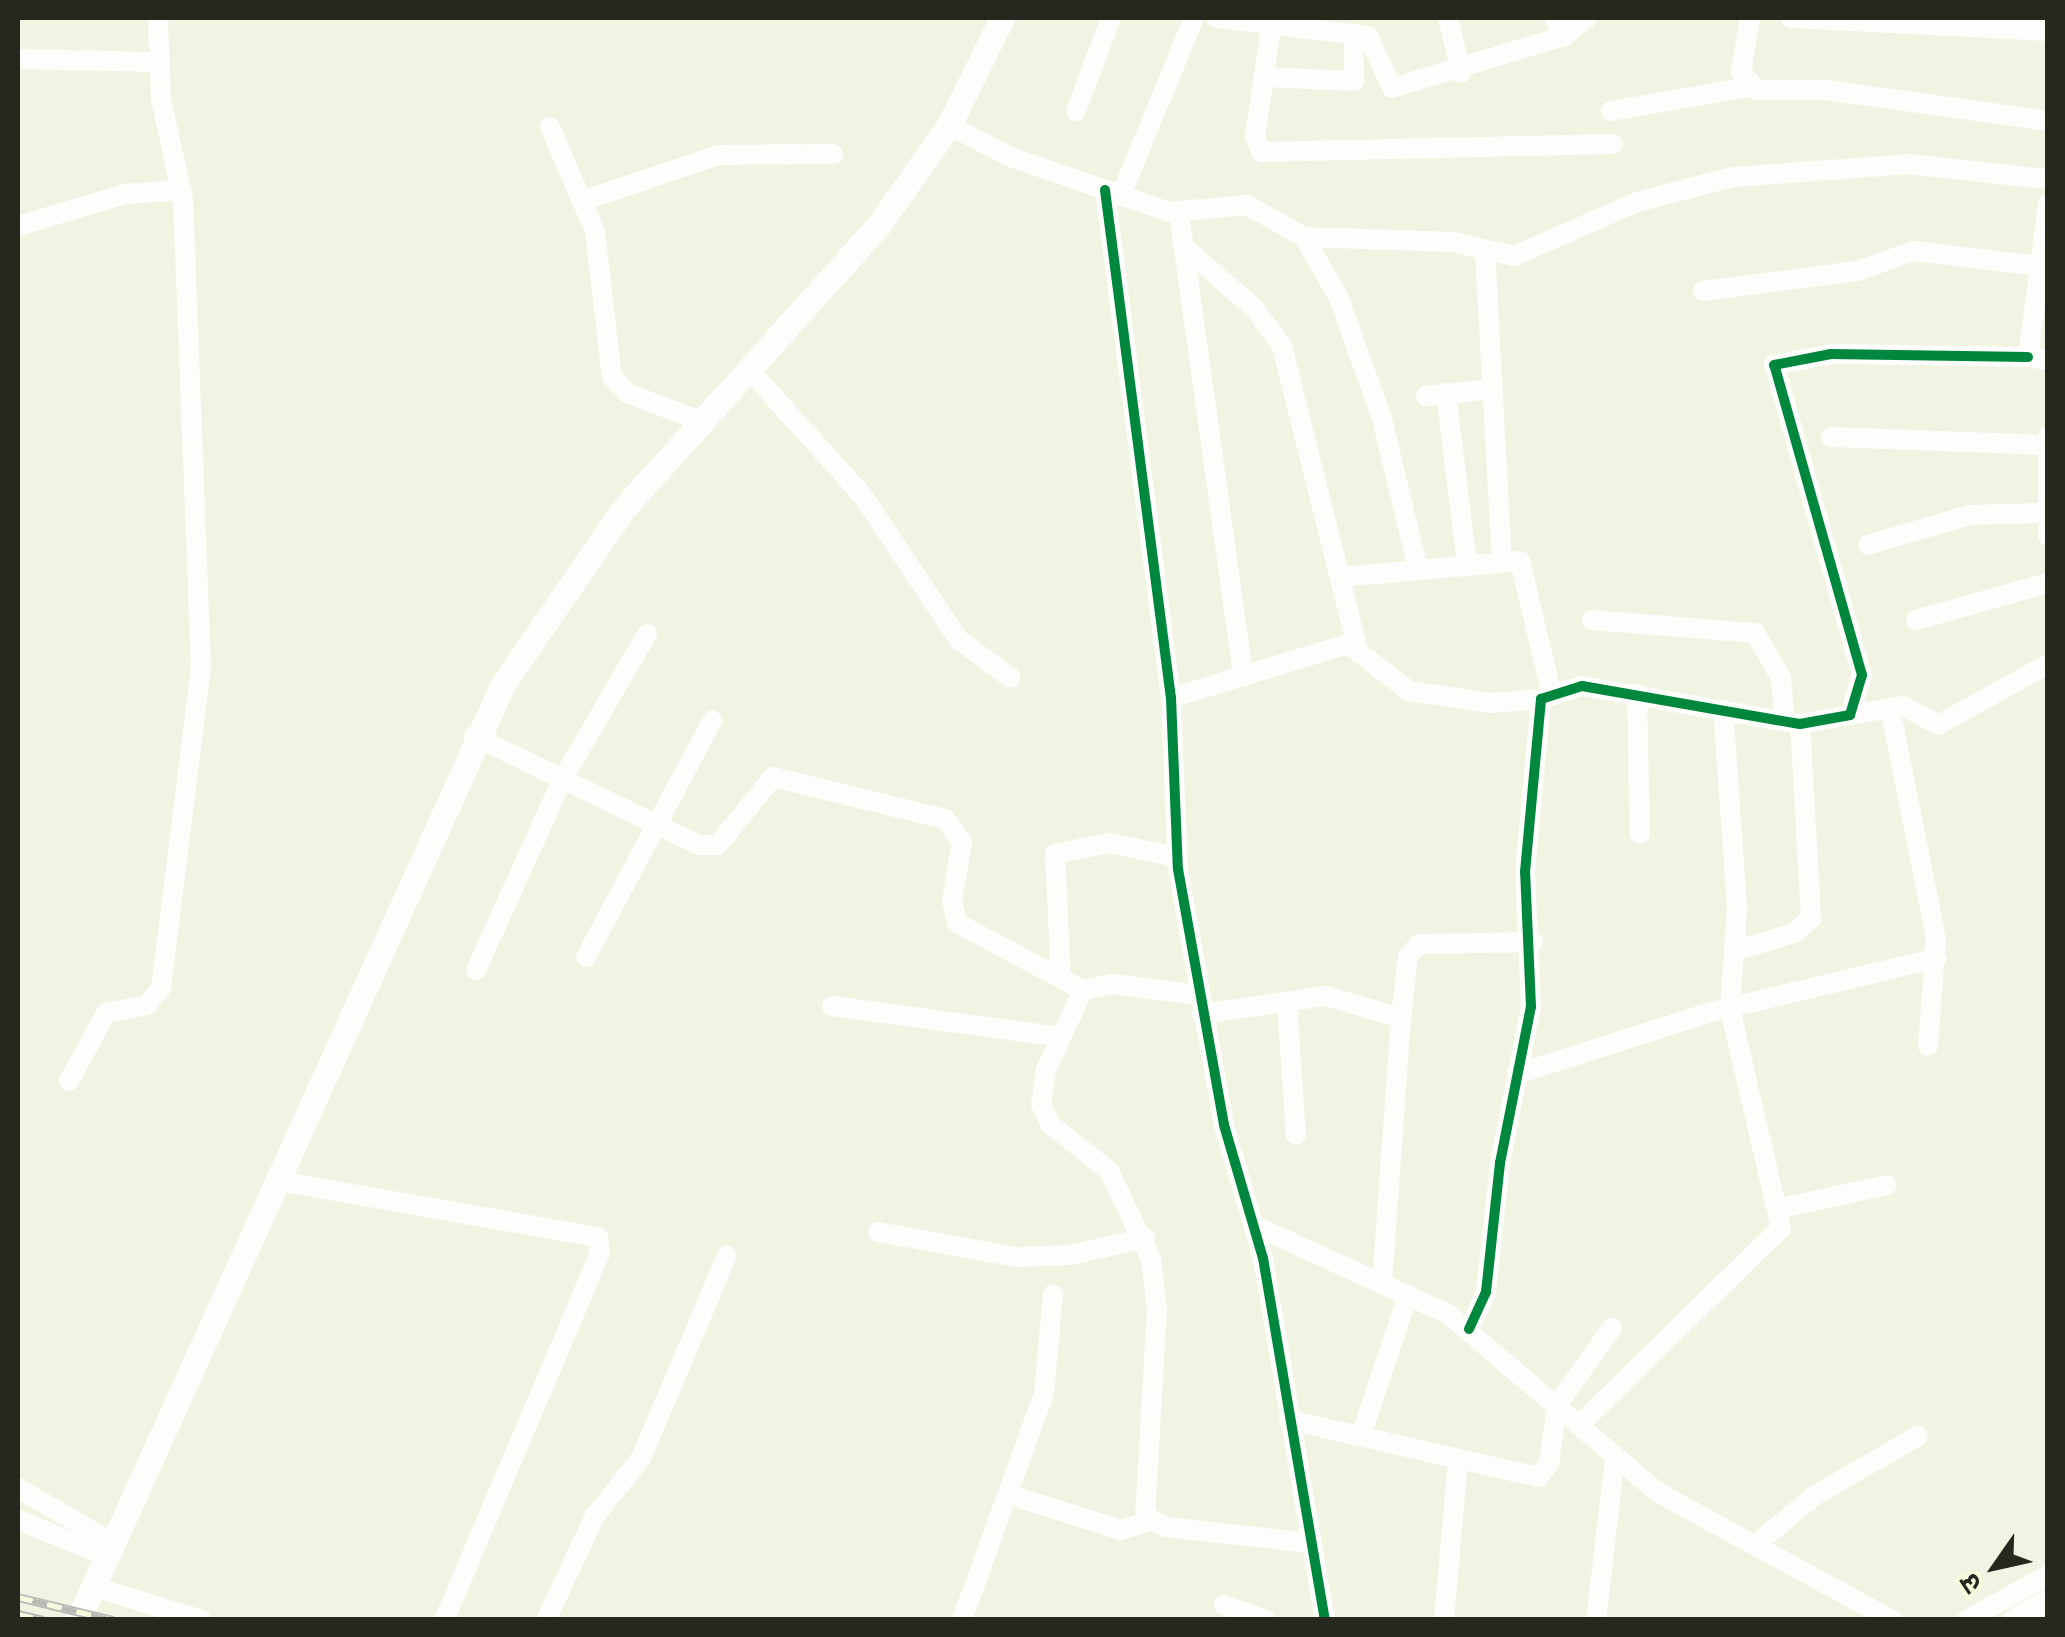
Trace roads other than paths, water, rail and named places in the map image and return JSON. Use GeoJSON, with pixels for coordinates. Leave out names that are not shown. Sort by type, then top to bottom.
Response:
{"type":"FeatureCollection","features":[{"type":"Feature","properties":{"kind":"main road"},"geometry":{"type":"LineString","coordinates":[[78,1620],[278,1181],[474,736],[624,508],[751,372],[878,226],[949,125],[1002,18]]}},
{"type":"Feature","properties":{"kind":"main road"},"geometry":{"type":"LineString","coordinates":[[2014,1620],[2048,1601]]}},
{"type":"Feature","properties":{"kind":"street"},"geometry":{"type":"LineString","coordinates":[[69,1081],[106,1012],[156,999],[177,890],[202,640],[182,190],[162,99],[158,18]]}},
{"type":"Feature","properties":{"kind":"street"},"geometry":{"type":"LineString","coordinates":[[1076,111],[1110,18]]}},
{"type":"Feature","properties":{"kind":"street"},"geometry":{"type":"LineString","coordinates":[[1194,18],[1113,192],[1171,698],[1177,857],[1201,1005],[1255,1226],[1325,1620]]}},
{"type":"Feature","properties":{"kind":"street"},"geometry":{"type":"LineString","coordinates":[[1217,18],[1362,29]]}},
{"type":"Feature","properties":{"kind":"street"},"geometry":{"type":"LineString","coordinates":[[1448,18],[1461,72]]}},
{"type":"Feature","properties":{"kind":"street"},"geometry":{"type":"LineString","coordinates":[[1362,29],[1392,88],[1461,72],[1587,18]]}},
{"type":"Feature","properties":{"kind":"street"},"geometry":{"type":"LineString","coordinates":[[1749,87],[1741,72],[1750,18]]}},
{"type":"Feature","properties":{"kind":"street"},"geometry":{"type":"LineString","coordinates":[[1790,18],[2048,31]]}},
{"type":"Feature","properties":{"kind":"street"},"geometry":{"type":"LineString","coordinates":[[1284,25],[1263,77],[1254,137],[1271,154],[1613,144]]}},
{"type":"Feature","properties":{"kind":"street"},"geometry":{"type":"LineString","coordinates":[[1263,77],[1354,81],[1362,29]]}},
{"type":"Feature","properties":{"kind":"street"},"geometry":{"type":"LineString","coordinates":[[18,59],[160,62]]}},
{"type":"Feature","properties":{"kind":"street"},"geometry":{"type":"LineString","coordinates":[[1612,111],[1749,87],[2048,121]]}},
{"type":"Feature","properties":{"kind":"street"},"geometry":{"type":"LineString","coordinates":[[949,125],[1113,192],[1180,213],[1247,205],[1304,237],[1529,253],[1638,202],[1733,177],[1909,164],[2048,179]]}},
{"type":"Feature","properties":{"kind":"street"},"geometry":{"type":"LineString","coordinates":[[550,128],[586,200],[612,377],[629,394],[704,422]]}},
{"type":"Feature","properties":{"kind":"street"},"geometry":{"type":"LineString","coordinates":[[586,200],[719,155],[832,154]]}},
{"type":"Feature","properties":{"kind":"street"},"geometry":{"type":"LineString","coordinates":[[18,226],[124,194],[182,190]]}},
{"type":"Feature","properties":{"kind":"street"},"geometry":{"type":"LineString","coordinates":[[1850,716],[1862,674],[1774,365],[1832,354],[2038,359],[2039,266],[2048,204]]}},
{"type":"Feature","properties":{"kind":"street"},"geometry":{"type":"LineString","coordinates":[[1180,213],[1243,677]]}},
{"type":"Feature","properties":{"kind":"street"},"geometry":{"type":"LineString","coordinates":[[1304,237],[1338,298],[1393,449],[1418,570]]}},
{"type":"Feature","properties":{"kind":"street"},"geometry":{"type":"LineString","coordinates":[[1184,246],[1254,308],[1282,346],[1313,492],[1341,577],[1358,650]]}},
{"type":"Feature","properties":{"kind":"street"},"geometry":{"type":"LineString","coordinates":[[1485,250],[1502,561]]}},
{"type":"Feature","properties":{"kind":"street"},"geometry":{"type":"LineString","coordinates":[[1702,291],[1857,272],[1914,251],[2039,266]]}},
{"type":"Feature","properties":{"kind":"street"},"geometry":{"type":"LineString","coordinates":[[751,372],[863,496],[959,640],[1011,678]]}},
{"type":"Feature","properties":{"kind":"street"},"geometry":{"type":"LineString","coordinates":[[1467,564],[1436,395],[1492,389]]}},
{"type":"Feature","properties":{"kind":"street"},"geometry":{"type":"LineString","coordinates":[[2048,436],[2043,513],[2048,536]]}},
{"type":"Feature","properties":{"kind":"street"},"geometry":{"type":"LineString","coordinates":[[1831,437],[2047,444]]}},
{"type":"Feature","properties":{"kind":"street"},"geometry":{"type":"LineString","coordinates":[[1868,545],[1969,515],[2043,513]]}},
{"type":"Feature","properties":{"kind":"street"},"geometry":{"type":"LineString","coordinates":[[1341,577],[1502,561],[1526,565],[1546,695],[1525,872],[1533,942],[1486,1292],[1469,1328]]}},
{"type":"Feature","properties":{"kind":"street"},"geometry":{"type":"LineString","coordinates":[[1916,620],[2048,583]]}},
{"type":"Feature","properties":{"kind":"street"},"geometry":{"type":"LineString","coordinates":[[1592,620],[1755,633],[1781,678],[1792,722],[1811,918],[1794,933],[1734,952]]}},
{"type":"Feature","properties":{"kind":"street"},"geometry":{"type":"LineString","coordinates":[[476,970],[562,780],[647,634]]}},
{"type":"Feature","properties":{"kind":"street"},"geometry":{"type":"LineString","coordinates":[[1171,698],[1340,646],[1358,650],[1408,692],[1491,703],[1582,686],[1792,722],[1913,707],[1938,725],[2048,664]]}},
{"type":"Feature","properties":{"kind":"street"},"geometry":{"type":"LineString","coordinates":[[1637,694],[1640,834]]}},
{"type":"Feature","properties":{"kind":"street"},"geometry":{"type":"LineString","coordinates":[[1890,708],[1937,958],[1928,1046]]}},
{"type":"Feature","properties":{"kind":"street"},"geometry":{"type":"LineString","coordinates":[[1579,1425],[1769,1248],[1781,1228],[1780,1208],[1730,1008],[1734,952],[1723,709]]}},
{"type":"Feature","properties":{"kind":"street"},"geometry":{"type":"LineString","coordinates":[[586,957],[712,720]]}},
{"type":"Feature","properties":{"kind":"street"},"geometry":{"type":"LineString","coordinates":[[474,736],[655,826],[718,844],[773,777],[944,819],[962,842],[952,900],[957,922],[1083,990],[1112,984],[1201,1005],[1287,1004],[1336,997],[1401,1018]]}},
{"type":"Feature","properties":{"kind":"street"},"geometry":{"type":"LineString","coordinates":[[1061,977],[1055,854],[1108,843],[1177,857]]}},
{"type":"Feature","properties":{"kind":"street"},"geometry":{"type":"LineString","coordinates":[[1382,1284],[1408,956],[1419,944],[1533,942]]}},
{"type":"Feature","properties":{"kind":"street"},"geometry":{"type":"LineString","coordinates":[[1518,1074],[1730,1008],[1937,958]]}},
{"type":"Feature","properties":{"kind":"street"},"geometry":{"type":"LineString","coordinates":[[1083,990],[1041,1088],[1044,1115],[1109,1171],[1145,1238],[1157,1309],[1142,1508],[1150,1521]]}},
{"type":"Feature","properties":{"kind":"street"},"geometry":{"type":"LineString","coordinates":[[1287,1004],[1296,1135]]}},
{"type":"Feature","properties":{"kind":"street"},"geometry":{"type":"LineString","coordinates":[[832,1006],[1060,1037]]}},
{"type":"Feature","properties":{"kind":"street"},"geometry":{"type":"LineString","coordinates":[[278,1181],[598,1238],[600,1253],[444,1620]]}},
{"type":"Feature","properties":{"kind":"street"},"geometry":{"type":"LineString","coordinates":[[1780,1208],[1887,1185]]}},
{"type":"Feature","properties":{"kind":"street"},"geometry":{"type":"LineString","coordinates":[[1255,1226],[1408,1295],[1469,1328],[1615,1459],[1684,1510],[1892,1620]]}},
{"type":"Feature","properties":{"kind":"street"},"geometry":{"type":"LineString","coordinates":[[878,1232],[1016,1257],[1145,1238]]}},
{"type":"Feature","properties":{"kind":"street"},"geometry":{"type":"LineString","coordinates":[[546,1620],[586,1532],[641,1458],[727,1255]]}},
{"type":"Feature","properties":{"kind":"street"},"geometry":{"type":"LineString","coordinates":[[962,1620],[1044,1394],[1053,1294]]}},
{"type":"Feature","properties":{"kind":"street"},"geometry":{"type":"LineString","coordinates":[[1361,1435],[1408,1295]]}},
{"type":"Feature","properties":{"kind":"street"},"geometry":{"type":"LineString","coordinates":[[1289,1420],[1538,1477],[1549,1464],[1556,1406],[1612,1328]]}},
{"type":"Feature","properties":{"kind":"street"},"geometry":{"type":"LineString","coordinates":[[1756,1546],[1814,1496],[1918,1436]]}},
{"type":"Feature","properties":{"kind":"street"},"geometry":{"type":"LineString","coordinates":[[1596,1620],[1615,1459]]}},
{"type":"Feature","properties":{"kind":"street"},"geometry":{"type":"LineString","coordinates":[[1444,1620],[1458,1461]]}},
{"type":"Feature","properties":{"kind":"street"},"geometry":{"type":"LineString","coordinates":[[18,1488],[112,1551]]}},
{"type":"Feature","properties":{"kind":"street"},"geometry":{"type":"LineString","coordinates":[[1010,1495],[1121,1530],[1150,1521],[1310,1542]]}},
{"type":"Feature","properties":{"kind":"street"},"geometry":{"type":"LineString","coordinates":[[18,1520],[112,1551]]}},
{"type":"Feature","properties":{"kind":"street"},"geometry":{"type":"LineString","coordinates":[[1967,1620],[2048,1576]]}},
{"type":"Feature","properties":{"kind":"street"},"geometry":{"type":"LineString","coordinates":[[94,1586],[201,1620]]}},
{"type":"Feature","properties":{"kind":"street"},"geometry":{"type":"LineString","coordinates":[[1224,1606],[1265,1620]]}},
{"type":"Feature","properties":{"kind":"railway"},"geometry":{"type":"LineString","coordinates":[[18,1597],[113,1620]]}},
{"type":"Feature","properties":{"kind":"railway"},"geometry":{"type":"LineString","coordinates":[[18,1614],[43,1620]]}}]}
